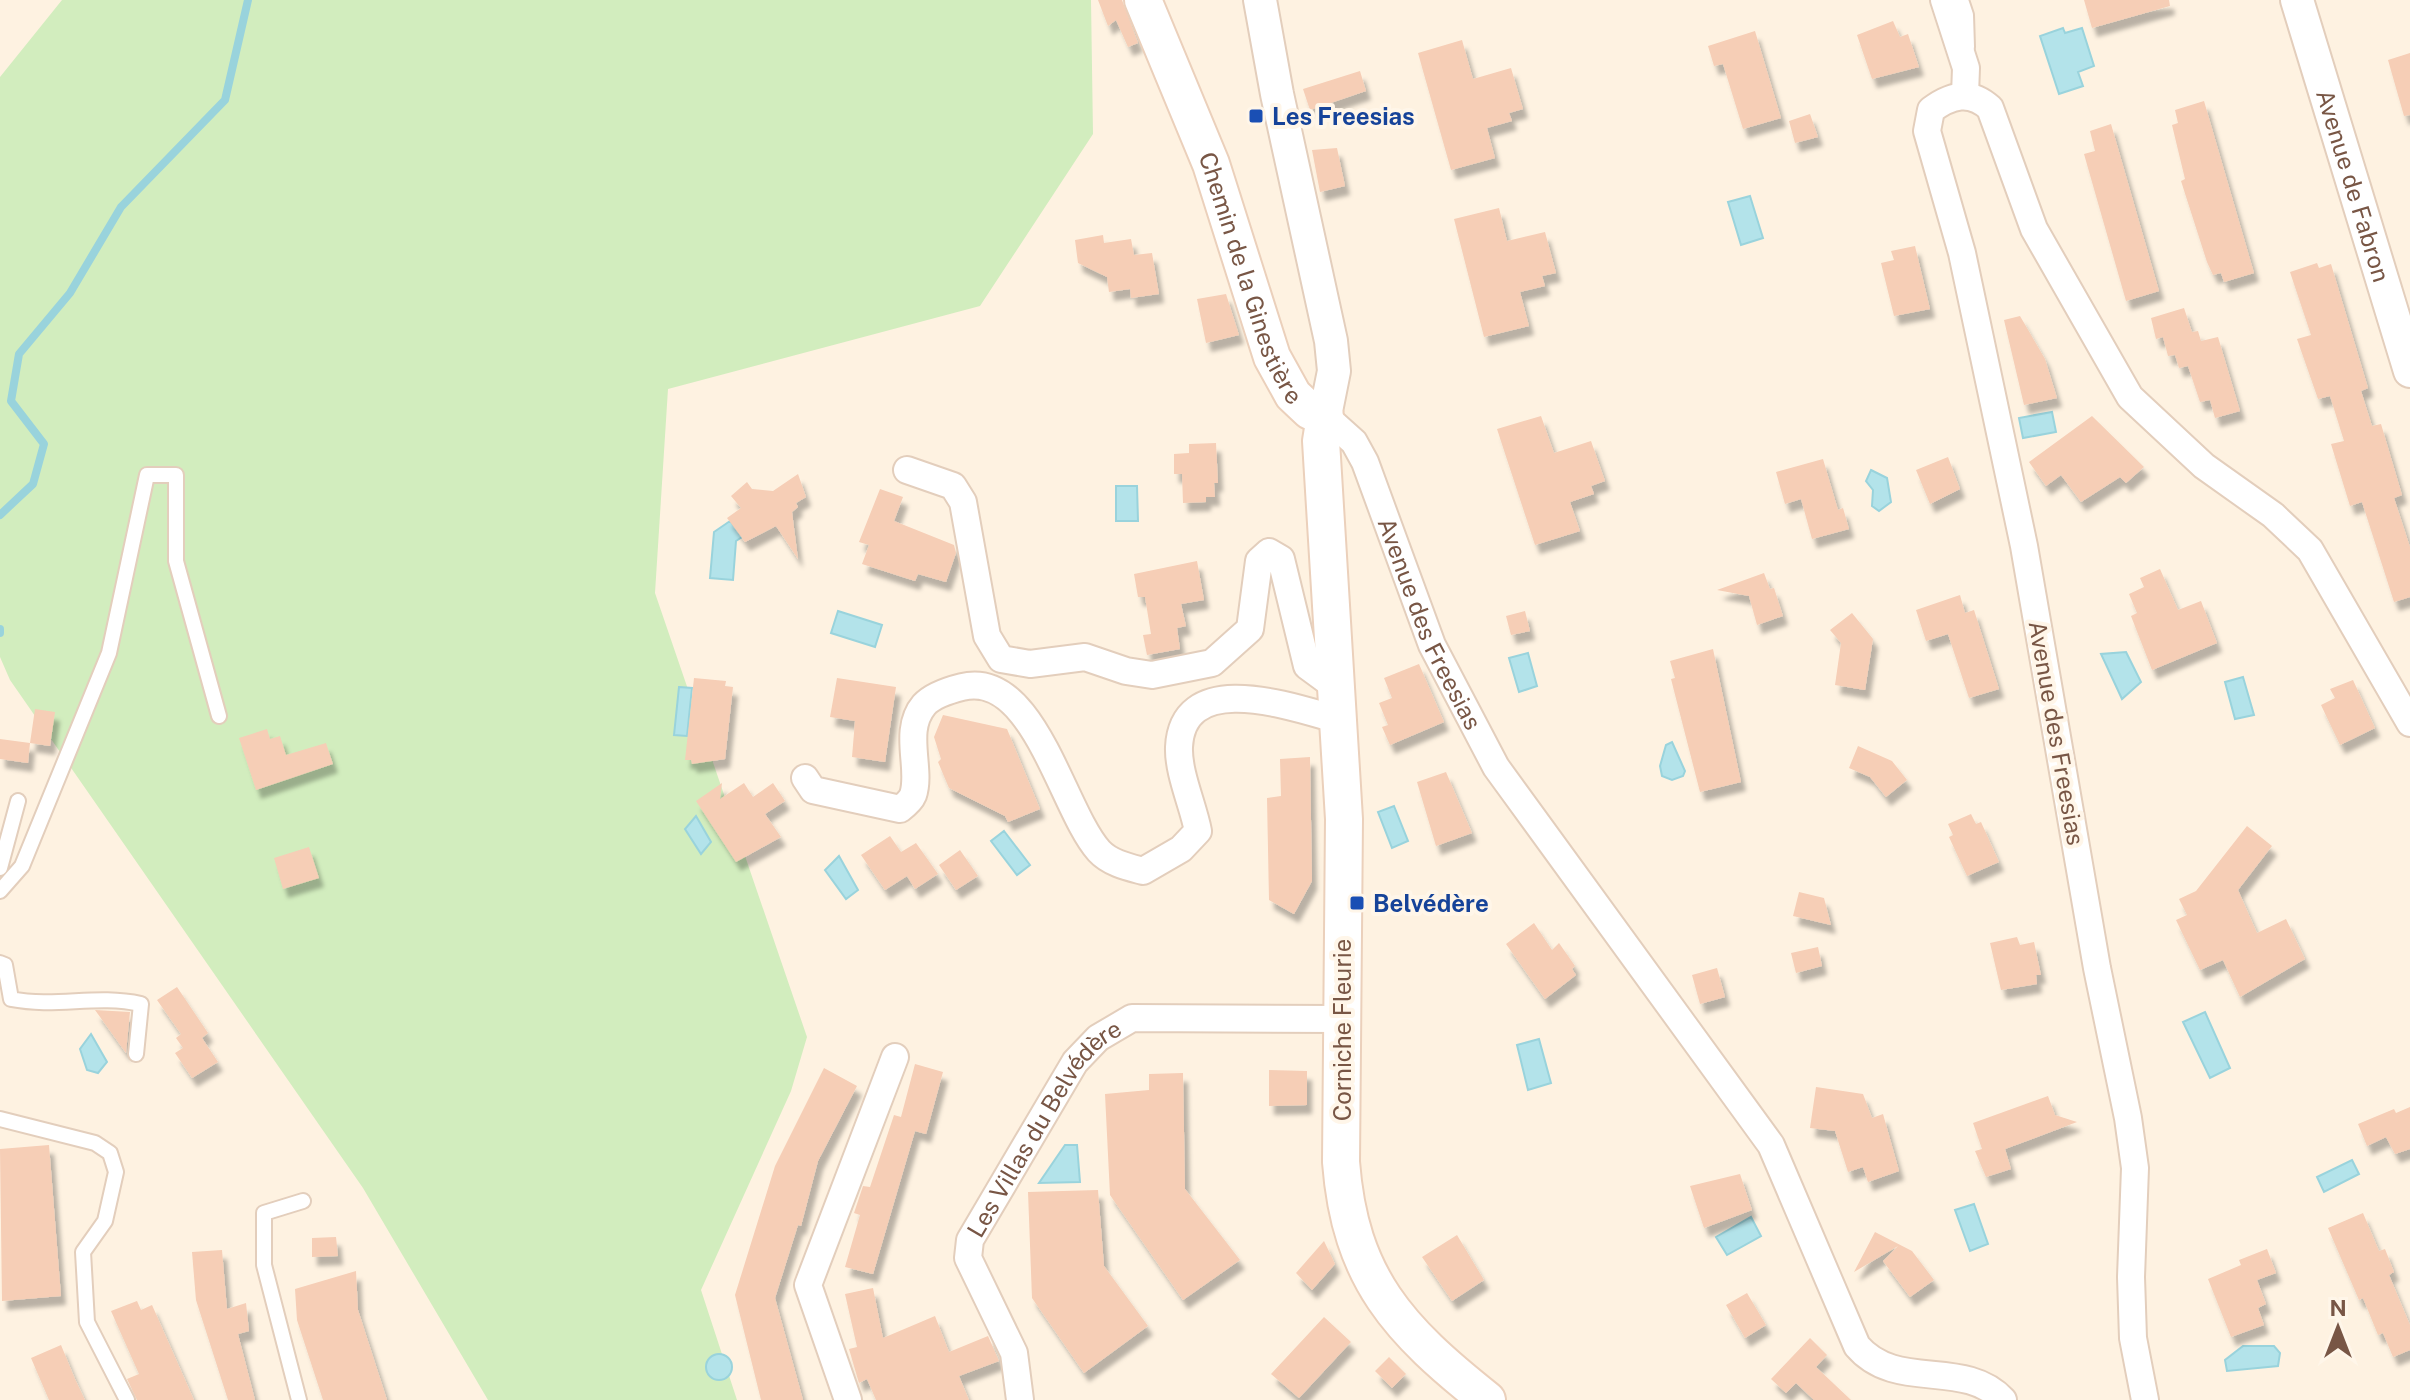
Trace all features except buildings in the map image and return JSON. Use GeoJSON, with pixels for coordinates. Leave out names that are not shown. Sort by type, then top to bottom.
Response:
{"type":"FeatureCollection","features":[{"type":"Feature","properties":{"kind":"main road","name":"Chemin de la Ginestière"},"geometry":{"type":"LineString","coordinates":[[1143,0],[1211,164],[1272,357],[1293,395],[1310,411],[1325,416]]}},
{"type":"Feature","properties":{"kind":"main road","name":"Corniche Fleurie"},"geometry":{"type":"LineString","coordinates":[[1325,416],[1321,441],[1344,819],[1341,1162],[1345,1205],[1359,1253],[1378,1291],[1401,1325],[1436,1359],[1487,1400]]}},
{"type":"Feature","properties":{"kind":"street","name":"Chemin de la Ginestière"},"geometry":{"type":"LineString","coordinates":[[1260,0],[1280,109],[1331,341],[1334,371],[1325,416]]}},
{"type":"Feature","properties":{"kind":"street"},"geometry":{"type":"LineString","coordinates":[[1944,0],[1966,68],[1965,95],[1978,98],[1990,108],[2034,229],[2130,397],[2204,466],[2273,515],[2310,550],[2410,723]]}},
{"type":"Feature","properties":{"kind":"street","name":"Avenue de Fabron"},"geometry":{"type":"LineString","coordinates":[[2297,0],[2410,371]]}},
{"type":"Feature","properties":{"kind":"street","name":"Avenue des Freesias"},"geometry":{"type":"LineString","coordinates":[[1965,95],[1944,101],[1931,110],[1927,131],[1962,253],[2024,546],[2097,968],[2128,1118],[2135,1168],[2131,1277],[2133,1338],[2145,1400]]}},
{"type":"Feature","properties":{"kind":"street","name":"Avenue des Freesias"},"geometry":{"type":"LineString","coordinates":[[1325,416],[1354,442],[1365,462],[1432,645],[1496,767],[1771,1145],[1857,1346],[1878,1365],[1901,1373],[1968,1379],[1993,1389],[2003,1400]]}},
{"type":"Feature","properties":{"kind":"street"},"geometry":{"type":"LineString","coordinates":[[907,470],[953,486],[963,502],[987,636],[1001,659],[1030,664],[1085,657],[1126,671],[1152,675],[1212,663],[1250,629],[1259,561],[1269,552],[1281,559],[1307,666],[1338,704]]}},
{"type":"Feature","properties":{"kind":"street"},"geometry":{"type":"LineString","coordinates":[[805,778],[813,790],[900,809],[913,796],[916,718],[925,703],[949,690],[968,685],[986,687],[1004,695],[1027,716],[1069,803],[1099,852],[1120,865],[1143,871],[1181,849],[1198,831],[1179,749],[1185,720],[1202,706],[1240,698],[1338,704]]}},
{"type":"Feature","properties":{"kind":"street","name":"Les Villas du Belvédère"},"geometry":{"type":"LineString","coordinates":[[1020,1400],[1014,1353],[968,1258],[970,1240],[1075,1062],[1098,1038],[1132,1018],[1341,1019]]}},
{"type":"Feature","properties":{"kind":"street"},"geometry":{"type":"LineString","coordinates":[[848,1400],[808,1285],[895,1057]]}},
{"type":"Feature","properties":{"kind":"lane"},"geometry":{"type":"LineString","coordinates":[[1961,0],[1966,15],[1966,68]]}},
{"type":"Feature","properties":{"kind":"lane"},"geometry":{"type":"LineString","coordinates":[[0,891],[22,866],[109,653],[147,475],[176,475],[176,561],[219,716]]}},
{"type":"Feature","properties":{"kind":"lane"},"geometry":{"type":"LineString","coordinates":[[0,868],[18,801]]}},
{"type":"Feature","properties":{"kind":"lane"},"geometry":{"type":"LineString","coordinates":[[0,963],[5,965],[11,999],[43,1005],[114,998],[141,1004],[136,1054]]}},
{"type":"Feature","properties":{"kind":"lane"},"geometry":{"type":"LineString","coordinates":[[0,1119],[95,1143],[110,1153],[116,1172],[105,1221],[83,1252],[87,1322],[127,1400]]}},
{"type":"Feature","properties":{"kind":"lane"},"geometry":{"type":"LineString","coordinates":[[299,1400],[264,1265],[264,1213],[303,1201]]}},
{"type":"Feature","properties":{"kind":"green space"},"geometry":{"type":"Polygon","coordinates":[[[62,0],[1091,0],[1093,134],[980,306],[668,389],[655,593],[807,1037],[791,1091],[701,1290],[737,1400],[488,1400],[363,1188],[10,680],[0,657],[0,77],[62,0]]]}},
{"type":"Feature","properties":{"kind":"water"},"geometry":{"type":"Polygon","coordinates":[[[2063,28],[2065,33],[2082,28],[2094,66],[2078,72],[2083,86],[2059,94],[2040,36],[2063,28]]]}},
{"type":"Feature","properties":{"kind":"water"},"geometry":{"type":"Polygon","coordinates":[[[1750,196],[1763,238],[1741,245],[1728,202],[1750,196]]]}},
{"type":"Feature","properties":{"kind":"water"},"geometry":{"type":"Polygon","coordinates":[[[2052,412],[2056,432],[2023,438],[2019,418],[2052,412]]]}},
{"type":"Feature","properties":{"kind":"water"},"geometry":{"type":"Polygon","coordinates":[[[1871,470],[1887,478],[1891,502],[1879,511],[1872,506],[1873,490],[1866,481],[1871,470]]]}},
{"type":"Feature","properties":{"kind":"water"},"geometry":{"type":"Polygon","coordinates":[[[1116,486],[1137,486],[1138,521],[1116,521],[1116,486]]]}},
{"type":"Feature","properties":{"kind":"water"},"geometry":{"type":"Polygon","coordinates":[[[730,521],[742,537],[736,541],[733,580],[710,578],[714,532],[730,521]]]}},
{"type":"Feature","properties":{"kind":"water"},"geometry":{"type":"Polygon","coordinates":[[[838,611],[882,625],[875,647],[831,633],[838,611]]]}},
{"type":"Feature","properties":{"kind":"water"},"geometry":{"type":"Polygon","coordinates":[[[2126,652],[2141,682],[2122,699],[2101,654],[2126,652]]]}},
{"type":"Feature","properties":{"kind":"water"},"geometry":{"type":"Polygon","coordinates":[[[1528,653],[1537,686],[1519,692],[1509,658],[1528,653]]]}},
{"type":"Feature","properties":{"kind":"water"},"geometry":{"type":"Polygon","coordinates":[[[2243,677],[2254,715],[2235,719],[2225,682],[2243,677]]]}},
{"type":"Feature","properties":{"kind":"water"},"geometry":{"type":"Polygon","coordinates":[[[679,687],[692,688],[687,736],[674,735],[679,687]]]}},
{"type":"Feature","properties":{"kind":"water"},"geometry":{"type":"Polygon","coordinates":[[[1672,742],[1685,771],[1683,776],[1672,780],[1662,776],[1660,766],[1666,745],[1672,742]]]}},
{"type":"Feature","properties":{"kind":"water"},"geometry":{"type":"Polygon","coordinates":[[[1394,806],[1408,841],[1392,848],[1378,812],[1394,806]]]}},
{"type":"Feature","properties":{"kind":"water"},"geometry":{"type":"Polygon","coordinates":[[[696,816],[711,842],[701,854],[685,829],[696,816]]]}},
{"type":"Feature","properties":{"kind":"water"},"geometry":{"type":"Polygon","coordinates":[[[1004,831],[1030,865],[1017,875],[991,841],[1004,831]]]}},
{"type":"Feature","properties":{"kind":"water"},"geometry":{"type":"Polygon","coordinates":[[[839,856],[858,890],[846,899],[825,870],[839,856]]]}},
{"type":"Feature","properties":{"kind":"water"},"geometry":{"type":"Polygon","coordinates":[[[2205,1012],[2230,1068],[2210,1078],[2183,1022],[2205,1012]]]}},
{"type":"Feature","properties":{"kind":"water"},"geometry":{"type":"Polygon","coordinates":[[[91,1034],[107,1062],[98,1073],[87,1070],[80,1049],[91,1034]]]}},
{"type":"Feature","properties":{"kind":"water"},"geometry":{"type":"Polygon","coordinates":[[[1539,1039],[1551,1083],[1528,1090],[1517,1045],[1539,1039]]]}},
{"type":"Feature","properties":{"kind":"water"},"geometry":{"type":"Polygon","coordinates":[[[1065,1145],[1077,1145],[1080,1182],[1039,1183],[1065,1145]]]}},
{"type":"Feature","properties":{"kind":"water"},"geometry":{"type":"Polygon","coordinates":[[[2352,1160],[2359,1174],[2324,1192],[2317,1177],[2352,1160]]]}},
{"type":"Feature","properties":{"kind":"water"},"geometry":{"type":"Polygon","coordinates":[[[1974,1204],[1988,1244],[1970,1251],[1955,1210],[1974,1204]]]}},
{"type":"Feature","properties":{"kind":"water"},"geometry":{"type":"Polygon","coordinates":[[[1751,1217],[1761,1236],[1727,1255],[1716,1237],[1751,1217]]]}},
{"type":"Feature","properties":{"kind":"water"},"geometry":{"type":"Polygon","coordinates":[[[2243,1346],[2274,1346],[2280,1353],[2278,1366],[2227,1371],[2225,1360],[2243,1346]]]}},
{"type":"Feature","properties":{"kind":"water"},"geometry":{"type":"Polygon","coordinates":[[[719,1354],[728,1358],[732,1367],[728,1376],[719,1380],[710,1376],[706,1367],[710,1358],[719,1354]]]}},
{"type":"Feature","properties":{"kind":"waterway"},"geometry":{"type":"LineString","coordinates":[[0,515],[33,484],[44,444],[11,401],[19,354],[70,293],[121,207],[225,100],[248,0]]}},
{"type":"Feature","properties":{"kind":"place","name":"Les Freesias"},"geometry":{"type":"Point","coordinates":[1256,116]}},
{"type":"Feature","properties":{"kind":"place","name":"Belvédère"},"geometry":{"type":"Point","coordinates":[1357,903]}}]}
